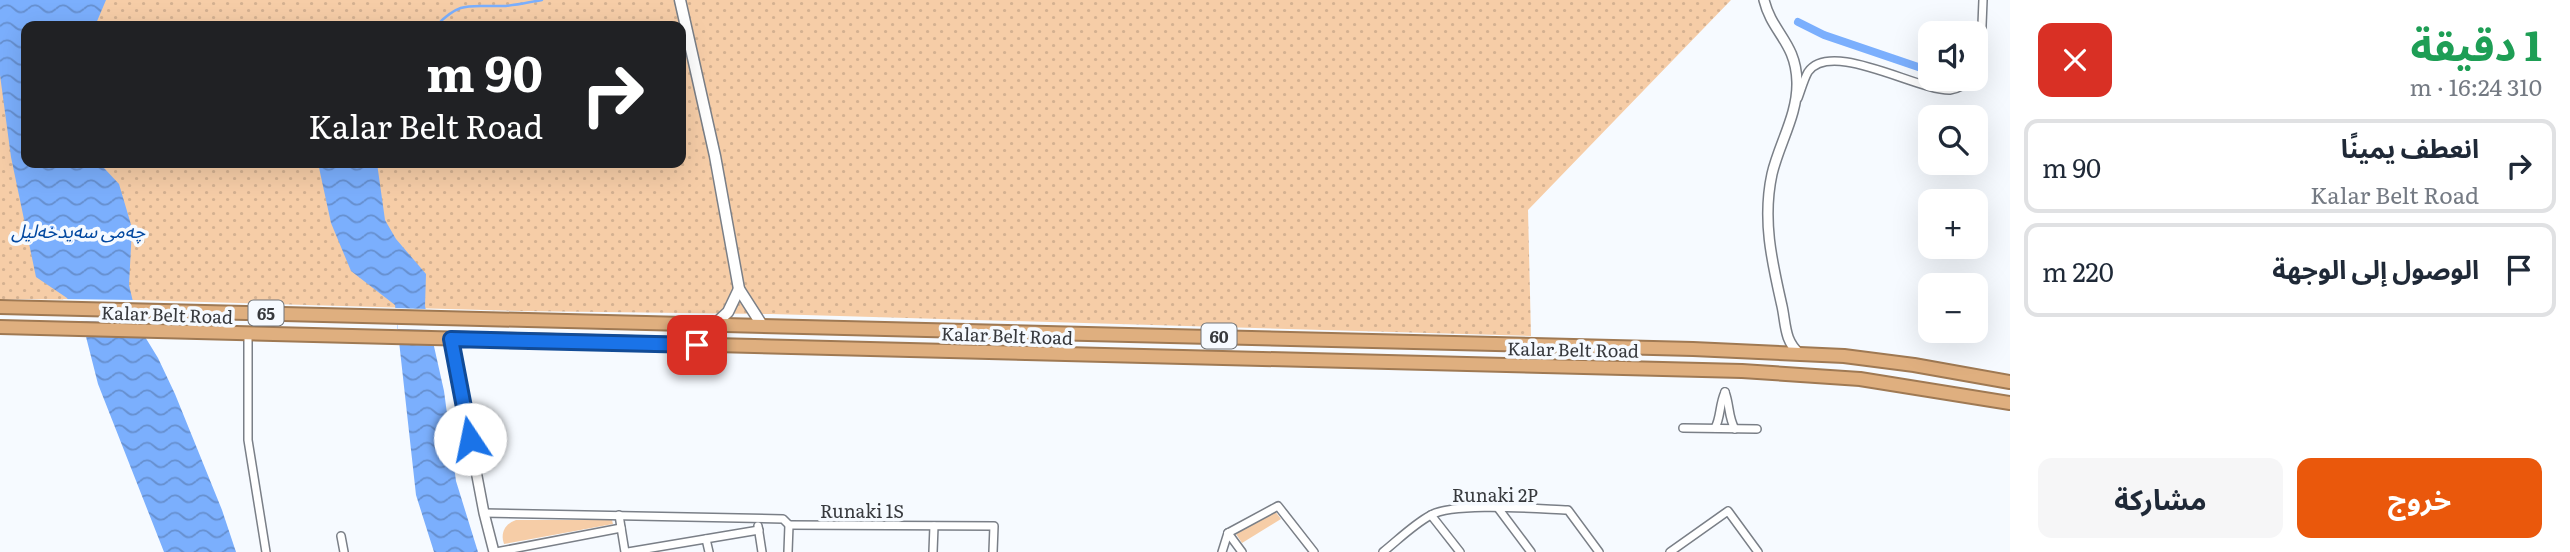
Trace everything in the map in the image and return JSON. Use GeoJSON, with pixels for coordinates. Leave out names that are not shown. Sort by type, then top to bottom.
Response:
{"type":"FeatureCollection","features":[{"type":"Feature","properties":{"kind":"highway","name":"Kalar Belt Road"},"geometry":{"type":"LineString","coordinates":[[0,307],[393,315],[1800,354],[1844,356],[1914,365],[2010,382]]}},
{"type":"Feature","properties":{"kind":"highway","name":"Kalar Belt Road"},"geometry":{"type":"LineString","coordinates":[[0,327],[1733,371],[1840,376],[2010,403]]}},
{"type":"Feature","properties":{"kind":"highway"},"geometry":{"type":"LineString","coordinates":[[1142,335],[1137,346],[1142,356]]}},
{"type":"Feature","properties":{"kind":"highway"},"geometry":{"type":"LineString","coordinates":[[1840,376],[1847,374],[1851,367],[1844,356]]}},
{"type":"Feature","properties":{"kind":"main road"},"geometry":{"type":"LineString","coordinates":[[680,0],[685,21]]}},
{"type":"Feature","properties":{"kind":"main road"},"geometry":{"type":"LineString","coordinates":[[686,26],[710,131],[739,289],[762,325]]}},
{"type":"Feature","properties":{"kind":"main road"},"geometry":{"type":"LineString","coordinates":[[715,324],[732,305],[739,289]]}},
{"type":"Feature","properties":{"kind":"street"},"geometry":{"type":"LineString","coordinates":[[1764,0],[1791,50],[1796,65],[1797,100]]}},
{"type":"Feature","properties":{"kind":"street"},"geometry":{"type":"LineString","coordinates":[[1982,21],[1983,0]]}},
{"type":"Feature","properties":{"kind":"street"},"geometry":{"type":"LineString","coordinates":[[1770,353],[1778,346],[1785,331],[1785,317],[1769,247],[1768,208],[1772,175],[1809,71],[1819,64],[1834,61],[1918,81]]}},
{"type":"Feature","properties":{"kind":"street"},"geometry":{"type":"LineString","coordinates":[[1785,331],[1792,346],[1800,354]]}},
{"type":"Feature","properties":{"kind":"street"},"geometry":{"type":"LineString","coordinates":[[248,333],[248,440],[266,552]]}},
{"type":"Feature","properties":{"kind":"street"},"geometry":{"type":"LineString","coordinates":[[446,339],[495,552],[621,528]]}},
{"type":"Feature","properties":{"kind":"street"},"geometry":{"type":"LineString","coordinates":[[1715,428],[1719,420],[1719,404],[1725,392],[1730,420],[1735,429]]}},
{"type":"Feature","properties":{"kind":"street"},"geometry":{"type":"LineString","coordinates":[[1683,428],[1757,429]]}},
{"type":"Feature","properties":{"kind":"street"},"geometry":{"type":"LineString","coordinates":[[1222,552],[1228,533],[1278,506],[1314,552]]}},
{"type":"Feature","properties":{"kind":"street"},"geometry":{"type":"LineString","coordinates":[[1498,508],[1531,552]]}},
{"type":"Feature","properties":{"kind":"street","name":"Runaki 2P"},"geometry":{"type":"LineString","coordinates":[[1384,552],[1431,515],[1441,511],[1498,508],[1568,510],[1599,552]]}},
{"type":"Feature","properties":{"kind":"street"},"geometry":{"type":"LineString","coordinates":[[1670,552],[1728,511],[1758,552]]}},
{"type":"Feature","properties":{"kind":"street","name":"Runaki 1S"},"geometry":{"type":"LineString","coordinates":[[484,513],[783,519],[789,525],[993,526],[993,552]]}},
{"type":"Feature","properties":{"kind":"street"},"geometry":{"type":"LineString","coordinates":[[619,515],[627,552],[676,548],[706,539],[759,530]]}},
{"type":"Feature","properties":{"kind":"street"},"geometry":{"type":"LineString","coordinates":[[1431,515],[1460,552]]}},
{"type":"Feature","properties":{"kind":"street"},"geometry":{"type":"LineString","coordinates":[[757,518],[762,552]]}},
{"type":"Feature","properties":{"kind":"street"},"geometry":{"type":"LineString","coordinates":[[788,552],[789,525]]}},
{"type":"Feature","properties":{"kind":"street"},"geometry":{"type":"LineString","coordinates":[[933,552],[934,526]]}},
{"type":"Feature","properties":{"kind":"street"},"geometry":{"type":"LineString","coordinates":[[1228,533],[1242,552]]}},
{"type":"Feature","properties":{"kind":"street"},"geometry":{"type":"LineString","coordinates":[[341,536],[344,552]]}},
{"type":"Feature","properties":{"kind":"street"},"geometry":{"type":"LineString","coordinates":[[706,539],[709,552]]}},
{"type":"Feature","properties":{"kind":"shaded area"},"geometry":{"type":"Polygon","coordinates":[[[0,0],[1731,0],[1528,210],[1531,336],[771,314],[520,311],[135,300],[0,299],[0,0]]]}},
{"type":"Feature","properties":{"kind":"shaded area"},"geometry":{"type":"Polygon","coordinates":[[[1275,511],[1281,519],[1242,543],[1236,534],[1275,511]]]}},
{"type":"Feature","properties":{"kind":"shaded area"},"geometry":{"type":"Polygon","coordinates":[[[516,520],[612,520],[613,524],[504,544],[504,529],[516,520]]]}},
{"type":"Feature","properties":{"kind":"water","name":"چەمی سەیدخەلیل"},"geometry":{"type":"Polygon","coordinates":[[[0,0],[106,0],[97,21],[21,21],[21,168],[104,168],[119,184],[132,228],[129,285],[139,327],[175,394],[236,552],[164,552],[98,384],[83,325],[67,298],[36,277],[11,157],[0,75],[0,0]]]}},
{"type":"Feature","properties":{"kind":"water"},"geometry":{"type":"Polygon","coordinates":[[[319,168],[378,168],[385,220],[396,239],[426,274],[425,306],[444,391],[456,481],[478,552],[434,552],[416,495],[395,305],[351,271],[331,223],[319,168]]]}},
{"type":"Feature","properties":{"kind":"pier"},"geometry":{"type":"Polygon","coordinates":[[[63,299],[135,300],[141,323],[76,321],[63,299]]]}},
{"type":"Feature","properties":{"kind":"pier"},"geometry":{"type":"Polygon","coordinates":[[[395,308],[426,309],[431,330],[398,329],[395,308]]]}},
{"type":"Feature","properties":{"kind":"waterway"},"geometry":{"type":"LineString","coordinates":[[442,21],[452,12],[466,7],[507,6],[542,0]]}},
{"type":"Feature","properties":{"kind":"waterway"},"geometry":{"type":"LineString","coordinates":[[1798,22],[1824,35],[1918,67]]}},
{"type":"Feature","properties":{"kind":"route"},"geometry":{"type":"LineString","coordinates":[[470,439],[451,339],[697,345]]}}]}
